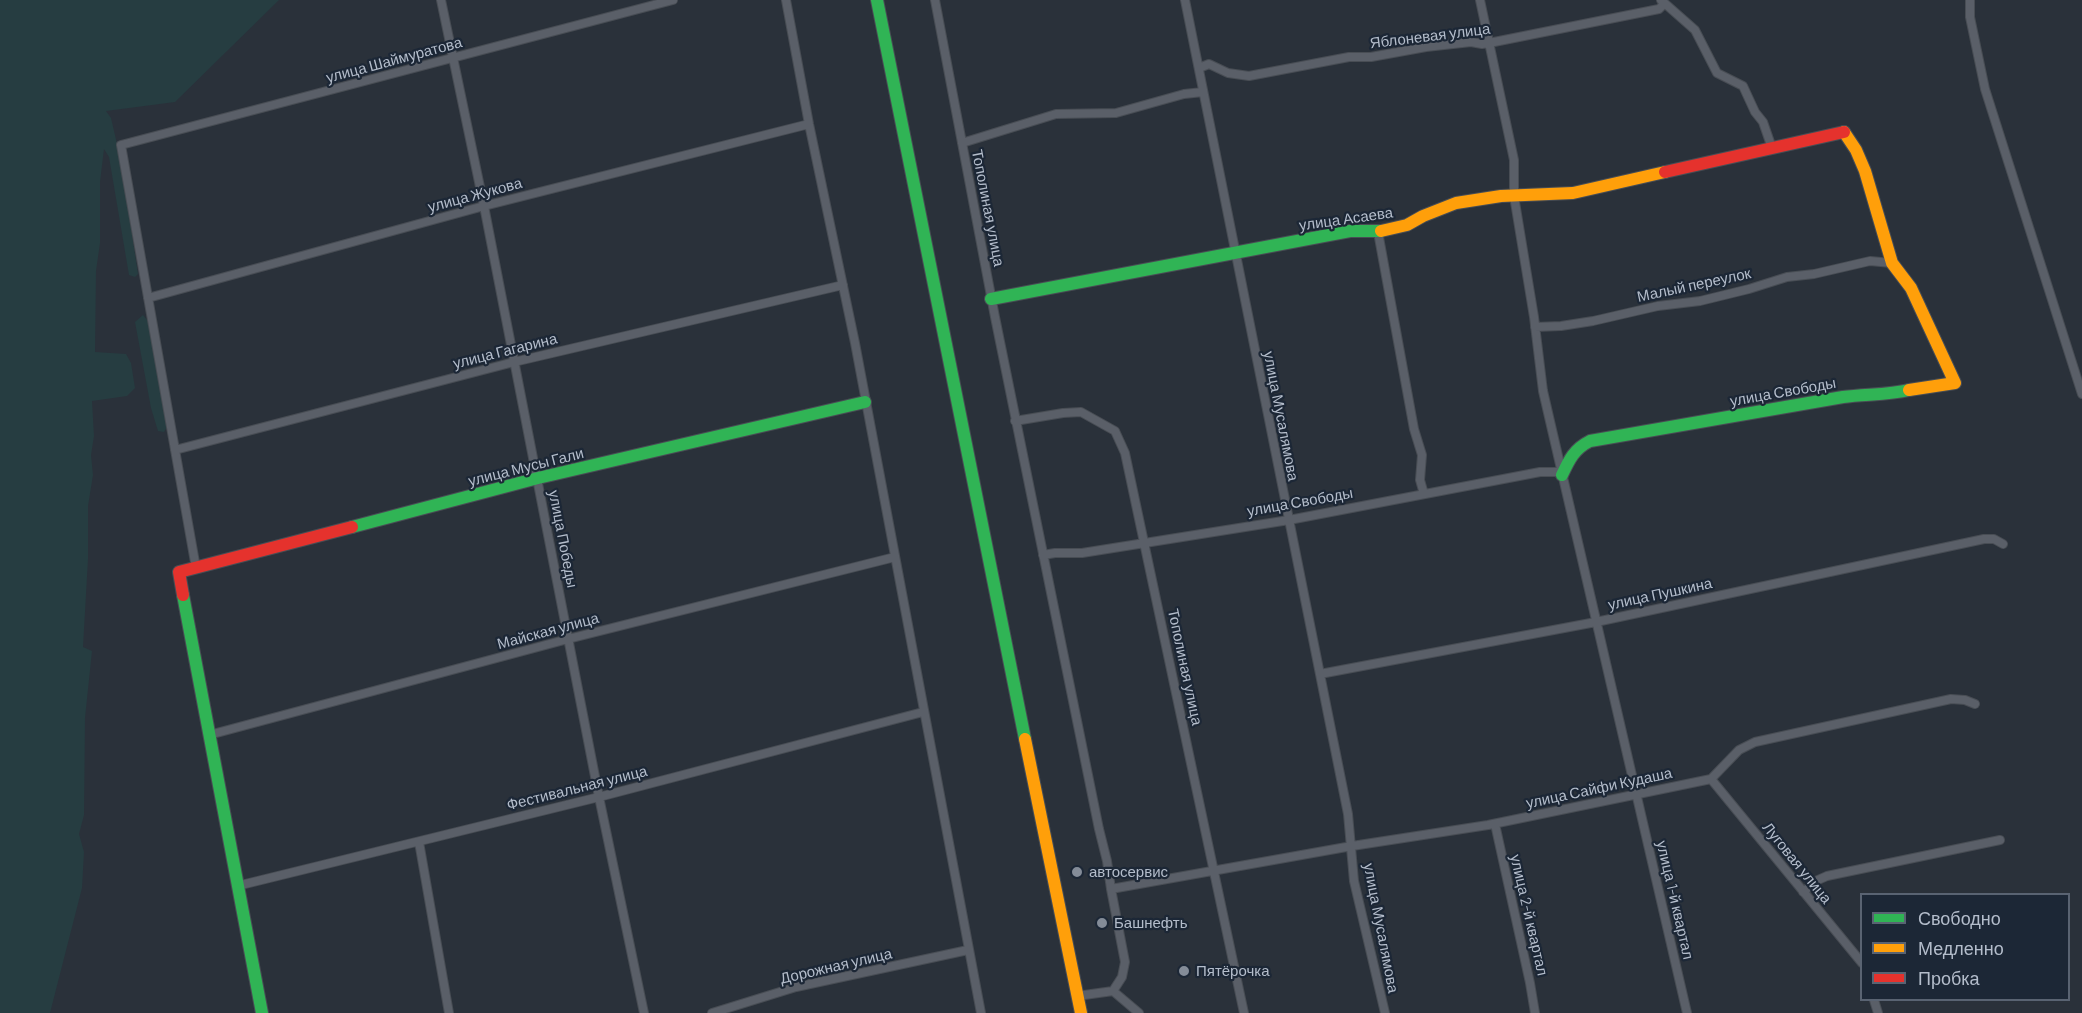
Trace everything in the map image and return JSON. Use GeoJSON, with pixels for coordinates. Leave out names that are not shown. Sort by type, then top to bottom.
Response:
{"type":"FeatureCollection","features":[{"type":"Feature","properties":{"kind":"street","name":"улица Победы"},"geometry":{"type":"LineString","coordinates":[[441,0],[644,1013]]}},
{"type":"Feature","properties":{"kind":"street","name":"улица Шаймуратова"},"geometry":{"type":"LineString","coordinates":[[148,298],[122,145],[673,0]]}},
{"type":"Feature","properties":{"kind":"street"},"geometry":{"type":"LineString","coordinates":[[786,0],[843,285],[981,1013]]}},
{"type":"Feature","properties":{"kind":"street"},"geometry":{"type":"LineString","coordinates":[[877,0],[1081,1013]]}},
{"type":"Feature","properties":{"kind":"street","name":"Тополиная улица"},"geometry":{"type":"LineString","coordinates":[[934,0],[991,299],[1107,861],[1125,962],[1122,977],[1113,991]]}},
{"type":"Feature","properties":{"kind":"street","name":"улица Мусалямова"},"geometry":{"type":"LineString","coordinates":[[1185,0],[1348,814],[1354,882],[1384,1013]]}},
{"type":"Feature","properties":{"kind":"street","name":"улица 1-й квартал"},"geometry":{"type":"LineString","coordinates":[[1480,0],[1514,160],[1514,196],[1543,391],[1687,1013]]}},
{"type":"Feature","properties":{"kind":"street"},"geometry":{"type":"LineString","coordinates":[[1970,0],[1970,17],[1985,89],[2082,394]]}},
{"type":"Feature","properties":{"kind":"street"},"geometry":{"type":"LineString","coordinates":[[1662,2],[1695,30],[1717,73],[1743,86],[1755,112],[1763,122],[1772,148]]}},
{"type":"Feature","properties":{"kind":"street","name":"Яблоневая улица"},"geometry":{"type":"LineString","coordinates":[[1199,68],[1209,64],[1228,73],[1249,76],[1349,57],[1371,57],[1471,42],[1482,44],[1659,9],[1662,2]]}},
{"type":"Feature","properties":{"kind":"street"},"geometry":{"type":"LineString","coordinates":[[962,143],[1056,114],[1116,113],[1184,94],[1203,92]]}},
{"type":"Feature","properties":{"kind":"street","name":"улица Жукова"},"geometry":{"type":"LineString","coordinates":[[148,298],[484,206],[809,124]]}},
{"type":"Feature","properties":{"kind":"street","name":"улица Асаева"},"geometry":{"type":"LineString","coordinates":[[991,299],[1350,231],[1378,232],[1407,225],[1456,203],[1514,196],[1573,193],[1843,131],[1856,150],[1865,171],[1892,263]]}},
{"type":"Feature","properties":{"kind":"street"},"geometry":{"type":"LineString","coordinates":[[1378,232],[1414,429],[1422,455],[1420,480],[1424,494]]}},
{"type":"Feature","properties":{"kind":"street","name":"Малый переулок"},"geometry":{"type":"LineString","coordinates":[[1535,327],[1593,321],[1658,306],[1700,301],[1787,277],[1814,274],[1869,261],[1892,263]]}},
{"type":"Feature","properties":{"kind":"street","name":"улица Свободы"},"geometry":{"type":"LineString","coordinates":[[1043,555],[1082,553],[1145,544],[1289,520],[1540,472],[1562,473],[1577,447],[1590,441],[1804,403],[1875,393],[1895,393],[1925,386],[1955,383],[1911,288],[1892,263]]}},
{"type":"Feature","properties":{"kind":"street","name":"улица Гагарина"},"geometry":{"type":"LineString","coordinates":[[175,450],[514,362],[843,285]]}},
{"type":"Feature","properties":{"kind":"street"},"geometry":{"type":"LineString","coordinates":[[148,298],[196,568],[178,573],[262,1013]]}},
{"type":"Feature","properties":{"kind":"street","name":"улица Мусы Гали"},"geometry":{"type":"LineString","coordinates":[[196,568],[538,478],[865,402]]}},
{"type":"Feature","properties":{"kind":"street","name":"Тополиная улица"},"geometry":{"type":"LineString","coordinates":[[1016,421],[1081,412],[1115,430],[1125,453],[1244,1013]]}},
{"type":"Feature","properties":{"kind":"street","name":"улица Пушкина"},"geometry":{"type":"LineString","coordinates":[[1320,674],[1596,622],[1984,539],[1994,539],[2003,544]]}},
{"type":"Feature","properties":{"kind":"street","name":"Майская улица"},"geometry":{"type":"LineString","coordinates":[[209,735],[568,639],[895,557]]}},
{"type":"Feature","properties":{"kind":"street"},"geometry":{"type":"LineString","coordinates":[[1711,779],[1738,750],[1755,742],[1951,699],[1965,700],[1975,704]]}},
{"type":"Feature","properties":{"kind":"street","name":"Фестивальная улица"},"geometry":{"type":"LineString","coordinates":[[237,886],[599,797],[923,712]]}},
{"type":"Feature","properties":{"kind":"street","name":"улица Сайфи Кудаша"},"geometry":{"type":"LineString","coordinates":[[1111,889],[1352,846],[1495,824],[1711,779]]}},
{"type":"Feature","properties":{"kind":"street","name":"Луговая улица"},"geometry":{"type":"LineString","coordinates":[[1711,779],[1860,961]]}},
{"type":"Feature","properties":{"kind":"street","name":"улица 2-й квартал"},"geometry":{"type":"LineString","coordinates":[[1495,824],[1530,982],[1534,1013]]}},
{"type":"Feature","properties":{"kind":"street"},"geometry":{"type":"LineString","coordinates":[[1803,892],[1818,879],[1827,876],[2000,840]]}},
{"type":"Feature","properties":{"kind":"street"},"geometry":{"type":"LineString","coordinates":[[418,842],[449,1013]]}},
{"type":"Feature","properties":{"kind":"street","name":"Дорожная улица"},"geometry":{"type":"LineString","coordinates":[[712,1013],[796,987],[968,950]]}},
{"type":"Feature","properties":{"kind":"street"},"geometry":{"type":"LineString","coordinates":[[1077,996],[1113,991],[1139,1013]]}},
{"type":"Feature","properties":{"kind":"green space"},"geometry":{"type":"Polygon","coordinates":[[[0,0],[279,0],[175,102],[106,111],[111,118],[121,161],[138,274],[135,277],[129,275],[109,157],[104,149],[100,182],[100,243],[96,271],[95,352],[126,354],[131,363],[135,388],[127,396],[92,401],[93,475],[88,506],[88,559],[83,647],[92,651],[85,718],[84,815],[79,834],[84,852],[82,888],[50,1013],[0,1013],[0,0]]]}},
{"type":"Feature","properties":{"kind":"green space"},"geometry":{"type":"Polygon","coordinates":[[[143,315],[148,321],[167,427],[164,432],[158,431],[151,408],[135,322],[143,315]]]}},
{"type":"Feature","properties":{"kind":"traffic: fast"},"geometry":{"type":"LineString","coordinates":[[877,0],[1025,739]]}},
{"type":"Feature","properties":{"kind":"traffic: fast"},"geometry":{"type":"LineString","coordinates":[[991,299],[1350,231],[1381,231]]}},
{"type":"Feature","properties":{"kind":"traffic: fast"},"geometry":{"type":"LineString","coordinates":[[1562,475],[1576,451],[1590,441],[1843,397],[1909,390]]}},
{"type":"Feature","properties":{"kind":"traffic: fast"},"geometry":{"type":"LineString","coordinates":[[352,527],[538,478],[865,402]]}},
{"type":"Feature","properties":{"kind":"traffic: fast"},"geometry":{"type":"LineString","coordinates":[[183,595],[262,1013]]}},
{"type":"Feature","properties":{"kind":"traffic: slow"},"geometry":{"type":"LineString","coordinates":[[1844,132],[1856,150],[1865,171],[1892,263],[1911,288],[1955,383],[1909,390]]}},
{"type":"Feature","properties":{"kind":"traffic: slow"},"geometry":{"type":"LineString","coordinates":[[1381,231],[1407,225],[1456,203],[1501,196],[1573,193],[1665,172]]}},
{"type":"Feature","properties":{"kind":"traffic: slow"},"geometry":{"type":"LineString","coordinates":[[1025,739],[1081,1013]]}},
{"type":"Feature","properties":{"kind":"traffic: jam"},"geometry":{"type":"LineString","coordinates":[[1665,172],[1844,132]]}},
{"type":"Feature","properties":{"kind":"traffic: jam"},"geometry":{"type":"LineString","coordinates":[[183,595],[179,572],[352,527]]}},
{"type":"Feature","properties":{"kind":"place","name":"автосервис"},"geometry":{"type":"Point","coordinates":[1077,872]}},
{"type":"Feature","properties":{"kind":"place","name":"Башнефть"},"geometry":{"type":"Point","coordinates":[1102,923]}},
{"type":"Feature","properties":{"kind":"place","name":"Пятёрочка"},"geometry":{"type":"Point","coordinates":[1184,971]}}]}
